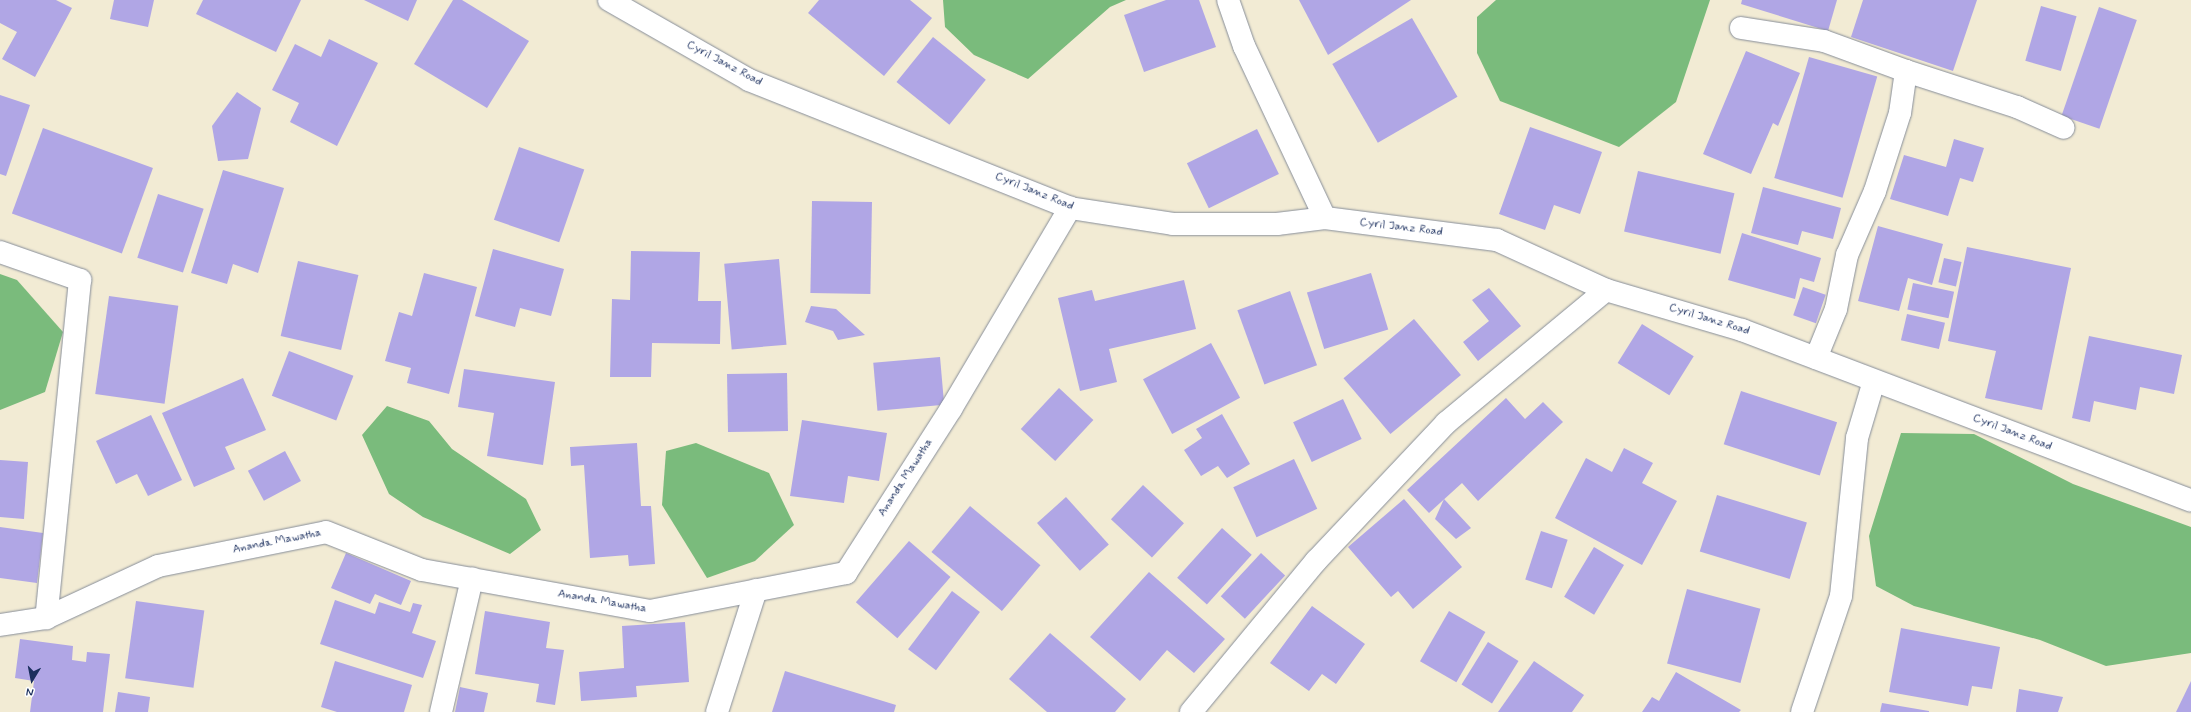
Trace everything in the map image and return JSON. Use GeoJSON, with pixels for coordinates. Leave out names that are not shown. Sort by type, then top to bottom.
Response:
{"type":"FeatureCollection","features":[{"type":"Feature","properties":{"kind":"street","name":"Cyril Janz Road"},"geometry":{"type":"LineString","coordinates":[[609,0],[749,80],[1070,208],[1173,224],[1277,224],[1325,218],[1497,240],[1606,290],[1742,330],[2191,501]]}},
{"type":"Feature","properties":{"kind":"street"},"geometry":{"type":"LineString","coordinates":[[1228,0],[1244,46],[1325,218]]}},
{"type":"Feature","properties":{"kind":"street"},"geometry":{"type":"LineString","coordinates":[[1741,28],[1824,41],[1906,71],[2018,107],[2064,128]]}},
{"type":"Feature","properties":{"kind":"street"},"geometry":{"type":"LineString","coordinates":[[1816,358],[1836,309],[1848,255],[1875,191],[1898,120],[1906,71]]}},
{"type":"Feature","properties":{"kind":"street","name":"Ananda Mawatha"},"geometry":{"type":"LineString","coordinates":[[0,625],[46,618],[158,566],[326,532],[422,570],[650,611],[846,573],[951,409],[1070,208]]}},
{"type":"Feature","properties":{"kind":"street"},"geometry":{"type":"LineString","coordinates":[[0,252],[80,280],[46,618]]}},
{"type":"Feature","properties":{"kind":"street"},"geometry":{"type":"LineString","coordinates":[[1192,712],[1316,561],[1446,423],[1606,290]]}},
{"type":"Feature","properties":{"kind":"street"},"geometry":{"type":"LineString","coordinates":[[1802,712],[1840,596],[1858,438],[1874,381]]}},
{"type":"Feature","properties":{"kind":"street"},"geometry":{"type":"LineString","coordinates":[[441,712],[472,579]]}},
{"type":"Feature","properties":{"kind":"street"},"geometry":{"type":"LineString","coordinates":[[717,712],[756,590]]}},
{"type":"Feature","properties":{"kind":"green space"},"geometry":{"type":"Polygon","coordinates":[[[943,0],[1126,0],[1110,7],[1028,79],[974,55],[945,27],[943,0]]]}},
{"type":"Feature","properties":{"kind":"green space"},"geometry":{"type":"Polygon","coordinates":[[[1496,0],[1710,0],[1676,102],[1619,147],[1500,101],[1477,53],[1477,17],[1496,0]]]}},
{"type":"Feature","properties":{"kind":"green space"},"geometry":{"type":"Polygon","coordinates":[[[0,274],[17,280],[63,332],[45,392],[0,410],[0,274]]]}},
{"type":"Feature","properties":{"kind":"green space"},"geometry":{"type":"Polygon","coordinates":[[[387,406],[429,421],[452,449],[526,499],[541,530],[510,554],[423,517],[389,494],[362,435],[387,406]]]}},
{"type":"Feature","properties":{"kind":"green space"},"geometry":{"type":"Polygon","coordinates":[[[1901,433],[1974,434],[2073,484],[2191,527],[2191,653],[2106,666],[2040,640],[1914,606],[1876,586],[1869,536],[1901,433]]]}},
{"type":"Feature","properties":{"kind":"green space"},"geometry":{"type":"Polygon","coordinates":[[[696,443],[769,473],[794,525],[755,561],[707,578],[662,505],[666,451],[696,443]]]}},
{"type":"Feature","properties":{"kind":"building"},"geometry":{"type":"Polygon","coordinates":[[[0,0],[56,0],[72,8],[35,77],[2,59],[17,32],[0,23],[0,0]]]}},
{"type":"Feature","properties":{"kind":"building"},"geometry":{"type":"Polygon","coordinates":[[[114,0],[154,0],[148,27],[110,19],[114,0]]]}},
{"type":"Feature","properties":{"kind":"building"},"geometry":{"type":"Polygon","coordinates":[[[203,0],[301,0],[276,52],[196,14],[203,0]]]}},
{"type":"Feature","properties":{"kind":"building"},"geometry":{"type":"Polygon","coordinates":[[[364,0],[417,0],[408,21],[364,0]]]}},
{"type":"Feature","properties":{"kind":"building"},"geometry":{"type":"Polygon","coordinates":[[[453,0],[462,0],[529,41],[487,108],[414,64],[453,0]]]}},
{"type":"Feature","properties":{"kind":"building"},"geometry":{"type":"Polygon","coordinates":[[[819,0],[910,0],[932,18],[884,76],[808,13],[819,0]]]}},
{"type":"Feature","properties":{"kind":"building"},"geometry":{"type":"Polygon","coordinates":[[[1166,0],[1199,0],[1216,47],[1144,72],[1124,15],[1166,0]]]}},
{"type":"Feature","properties":{"kind":"building"},"geometry":{"type":"Polygon","coordinates":[[[1299,0],[1411,0],[1328,55],[1299,0]]]}},
{"type":"Feature","properties":{"kind":"building"},"geometry":{"type":"Polygon","coordinates":[[[1742,0],[1837,0],[1828,31],[1741,4],[1742,0]]]}},
{"type":"Feature","properties":{"kind":"building"},"geometry":{"type":"Polygon","coordinates":[[[1863,0],[1977,0],[1953,71],[1851,37],[1863,0]]]}},
{"type":"Feature","properties":{"kind":"building"},"geometry":{"type":"Polygon","coordinates":[[[2041,6],[2077,16],[2061,71],[2025,61],[2041,6]]]}},
{"type":"Feature","properties":{"kind":"building"},"geometry":{"type":"Polygon","coordinates":[[[2099,7],[2137,20],[2099,129],[2062,116],[2099,7]]]}},
{"type":"Feature","properties":{"kind":"building"},"geometry":{"type":"Polygon","coordinates":[[[1412,18],[1458,97],[1378,143],[1332,64],[1412,18]]]}},
{"type":"Feature","properties":{"kind":"building"},"geometry":{"type":"Polygon","coordinates":[[[933,37],[986,80],[949,125],[896,82],[933,37]]]}},
{"type":"Feature","properties":{"kind":"building"},"geometry":{"type":"Polygon","coordinates":[[[329,39],[378,63],[337,146],[290,122],[299,103],[272,90],[295,44],[321,57],[329,39]]]}},
{"type":"Feature","properties":{"kind":"building"},"geometry":{"type":"Polygon","coordinates":[[[1746,51],[1800,73],[1778,126],[1773,123],[1751,174],[1703,154],[1746,51]]]}},
{"type":"Feature","properties":{"kind":"building"},"geometry":{"type":"Polygon","coordinates":[[[1809,57],[1877,77],[1843,198],[1774,178],[1809,57]]]}},
{"type":"Feature","properties":{"kind":"building"},"geometry":{"type":"Polygon","coordinates":[[[237,92],[261,108],[248,159],[218,161],[212,126],[237,92]]]}},
{"type":"Feature","properties":{"kind":"building"},"geometry":{"type":"Polygon","coordinates":[[[0,95],[30,105],[6,176],[0,174],[0,95]]]}},
{"type":"Feature","properties":{"kind":"building"},"geometry":{"type":"Polygon","coordinates":[[[1530,127],[1602,152],[1580,214],[1554,205],[1545,230],[1499,214],[1530,127]]]}},
{"type":"Feature","properties":{"kind":"building"},"geometry":{"type":"Polygon","coordinates":[[[43,128],[153,168],[122,254],[12,214],[43,128]]]}},
{"type":"Feature","properties":{"kind":"building"},"geometry":{"type":"Polygon","coordinates":[[[1257,129],[1279,174],[1209,208],[1187,163],[1257,129]]]}},
{"type":"Feature","properties":{"kind":"building"},"geometry":{"type":"Polygon","coordinates":[[[1954,139],[1984,148],[1973,182],[1960,178],[1948,216],[1890,199],[1904,155],[1946,167],[1954,139]]]}},
{"type":"Feature","properties":{"kind":"building"},"geometry":{"type":"Polygon","coordinates":[[[519,147],[584,169],[559,242],[494,220],[519,147]]]}},
{"type":"Feature","properties":{"kind":"building"},"geometry":{"type":"Polygon","coordinates":[[[223,170],[284,188],[258,273],[233,264],[227,284],[191,273],[223,170]]]}},
{"type":"Feature","properties":{"kind":"building"},"geometry":{"type":"Polygon","coordinates":[[[1638,171],[1734,193],[1721,254],[1624,231],[1638,171]]]}},
{"type":"Feature","properties":{"kind":"building"},"geometry":{"type":"Polygon","coordinates":[[[1763,187],[1841,208],[1833,239],[1802,231],[1798,245],[1751,233],[1763,187]]]}},
{"type":"Feature","properties":{"kind":"building"},"geometry":{"type":"Polygon","coordinates":[[[158,194],[204,209],[183,273],[137,258],[158,194]]]}},
{"type":"Feature","properties":{"kind":"building"},"geometry":{"type":"Polygon","coordinates":[[[812,201],[872,202],[870,294],[810,293],[812,201]]]}},
{"type":"Feature","properties":{"kind":"building"},"geometry":{"type":"Polygon","coordinates":[[[1878,226],[1943,244],[1932,285],[1908,278],[1899,311],[1858,301],[1878,226]]]}},
{"type":"Feature","properties":{"kind":"building"},"geometry":{"type":"Polygon","coordinates":[[[1742,233],[1821,258],[1814,282],[1800,278],[1795,299],[1728,280],[1742,233]]]}},
{"type":"Feature","properties":{"kind":"building"},"geometry":{"type":"Polygon","coordinates":[[[1967,247],[2071,268],[2042,410],[1985,398],[1996,351],[1948,341],[1967,247]]]}},
{"type":"Feature","properties":{"kind":"building"},"geometry":{"type":"Polygon","coordinates":[[[493,249],[564,269],[551,316],[520,308],[515,327],[475,316],[493,249]]]}},
{"type":"Feature","properties":{"kind":"building"},"geometry":{"type":"Polygon","coordinates":[[[631,251],[700,252],[698,301],[721,301],[720,344],[652,343],[651,377],[610,377],[612,299],[630,300],[631,251]]]}},
{"type":"Feature","properties":{"kind":"building"},"geometry":{"type":"Polygon","coordinates":[[[1944,258],[1962,262],[1956,286],[1938,282],[1944,258]]]}},
{"type":"Feature","properties":{"kind":"building"},"geometry":{"type":"Polygon","coordinates":[[[779,259],[786,345],[732,349],[724,264],[779,259]]]}},
{"type":"Feature","properties":{"kind":"building"},"geometry":{"type":"Polygon","coordinates":[[[298,261],[358,275],[341,350],[281,336],[298,261]]]}},
{"type":"Feature","properties":{"kind":"building"},"geometry":{"type":"Polygon","coordinates":[[[424,273],[477,287],[449,394],[407,383],[411,368],[385,361],[399,312],[412,316],[424,273]]]}},
{"type":"Feature","properties":{"kind":"building"},"geometry":{"type":"Polygon","coordinates":[[[1371,273],[1388,329],[1324,349],[1307,293],[1371,273]]]}},
{"type":"Feature","properties":{"kind":"building"},"geometry":{"type":"Polygon","coordinates":[[[1184,280],[1196,329],[1109,349],[1117,382],[1080,391],[1058,298],[1092,290],[1095,301],[1184,280]]]}},
{"type":"Feature","properties":{"kind":"building"},"geometry":{"type":"Polygon","coordinates":[[[1913,283],[1954,292],[1948,318],[1907,309],[1913,283]]]}},
{"type":"Feature","properties":{"kind":"building"},"geometry":{"type":"Polygon","coordinates":[[[1803,287],[1826,295],[1816,323],[1793,315],[1803,287]]]}},
{"type":"Feature","properties":{"kind":"building"},"geometry":{"type":"Polygon","coordinates":[[[1489,288],[1521,326],[1478,361],[1463,342],[1489,321],[1472,300],[1489,288]]]}},
{"type":"Feature","properties":{"kind":"building"},"geometry":{"type":"Polygon","coordinates":[[[1290,291],[1317,365],[1264,384],[1237,310],[1290,291]]]}},
{"type":"Feature","properties":{"kind":"building"},"geometry":{"type":"Polygon","coordinates":[[[109,296],[178,306],[165,404],[95,394],[109,296]]]}},
{"type":"Feature","properties":{"kind":"building"},"geometry":{"type":"Polygon","coordinates":[[[811,306],[836,309],[865,335],[838,340],[833,331],[805,322],[811,306]]]}},
{"type":"Feature","properties":{"kind":"building"},"geometry":{"type":"Polygon","coordinates":[[[1907,314],[1945,323],[1939,349],[1901,340],[1907,314]]]}},
{"type":"Feature","properties":{"kind":"building"},"geometry":{"type":"Polygon","coordinates":[[[1414,319],[1461,375],[1390,434],[1344,378],[1414,319]]]}},
{"type":"Feature","properties":{"kind":"building"},"geometry":{"type":"Polygon","coordinates":[[[1642,324],[1694,356],[1669,395],[1618,363],[1642,324]]]}},
{"type":"Feature","properties":{"kind":"building"},"geometry":{"type":"Polygon","coordinates":[[[2089,336],[2182,355],[2174,394],[2140,387],[2136,410],[2094,401],[2090,422],[2072,418],[2089,336]]]}},
{"type":"Feature","properties":{"kind":"building"},"geometry":{"type":"Polygon","coordinates":[[[1211,343],[1240,398],[1172,434],[1143,379],[1211,343]]]}},
{"type":"Feature","properties":{"kind":"building"},"geometry":{"type":"Polygon","coordinates":[[[289,351],[353,376],[336,421],[272,396],[289,351]]]}},
{"type":"Feature","properties":{"kind":"building"},"geometry":{"type":"Polygon","coordinates":[[[940,357],[944,405],[877,411],[873,363],[940,357]]]}},
{"type":"Feature","properties":{"kind":"building"},"geometry":{"type":"Polygon","coordinates":[[[464,369],[555,382],[543,465],[487,456],[494,413],[458,407],[464,369]]]}},
{"type":"Feature","properties":{"kind":"building"},"geometry":{"type":"Polygon","coordinates":[[[787,373],[788,431],[728,432],[727,374],[787,373]]]}},
{"type":"Feature","properties":{"kind":"building"},"geometry":{"type":"Polygon","coordinates":[[[243,378],[266,430],[225,447],[235,469],[194,487],[162,413],[243,378]]]}},
{"type":"Feature","properties":{"kind":"building"},"geometry":{"type":"Polygon","coordinates":[[[1059,388],[1093,420],[1055,461],[1021,429],[1059,388]]]}},
{"type":"Feature","properties":{"kind":"building"},"geometry":{"type":"Polygon","coordinates":[[[1741,391],[1837,422],[1820,475],[1724,444],[1741,391]]]}},
{"type":"Feature","properties":{"kind":"building"},"geometry":{"type":"Polygon","coordinates":[[[1506,398],[1525,419],[1543,402],[1563,422],[1478,501],[1462,483],[1429,513],[1407,490],[1506,398]]]}},
{"type":"Feature","properties":{"kind":"building"},"geometry":{"type":"Polygon","coordinates":[[[1343,399],[1362,439],[1312,462],[1293,422],[1343,399]]]}},
{"type":"Feature","properties":{"kind":"building"},"geometry":{"type":"Polygon","coordinates":[[[1222,414],[1250,464],[1227,478],[1218,466],[1201,476],[1184,450],[1202,438],[1196,429],[1222,414]]]}},
{"type":"Feature","properties":{"kind":"building"},"geometry":{"type":"Polygon","coordinates":[[[151,415],[182,480],[148,496],[137,474],[116,484],[96,441],[151,415]]]}},
{"type":"Feature","properties":{"kind":"building"},"geometry":{"type":"Polygon","coordinates":[[[802,420],[887,433],[879,481],[848,476],[844,503],[790,496],[802,420]]]}},
{"type":"Feature","properties":{"kind":"building"},"geometry":{"type":"Polygon","coordinates":[[[637,443],[641,506],[651,506],[655,564],[629,566],[628,555],[590,558],[584,465],[571,466],[570,447],[637,443]]]}},
{"type":"Feature","properties":{"kind":"building"},"geometry":{"type":"Polygon","coordinates":[[[1624,448],[1653,463],[1642,483],[1677,501],[1642,565],[1555,518],[1586,458],[1612,472],[1624,448]]]}},
{"type":"Feature","properties":{"kind":"building"},"geometry":{"type":"Polygon","coordinates":[[[285,451],[301,481],[264,501],[248,471],[285,451]]]}},
{"type":"Feature","properties":{"kind":"building"},"geometry":{"type":"Polygon","coordinates":[[[1294,459],[1317,509],[1257,537],[1233,487],[1294,459]]]}},
{"type":"Feature","properties":{"kind":"building"},"geometry":{"type":"Polygon","coordinates":[[[0,460],[28,462],[24,519],[0,517],[0,460]]]}},
{"type":"Feature","properties":{"kind":"building"},"geometry":{"type":"Polygon","coordinates":[[[1143,485],[1184,523],[1152,558],[1111,519],[1143,485]]]}},
{"type":"Feature","properties":{"kind":"building"},"geometry":{"type":"Polygon","coordinates":[[[1717,495],[1807,522],[1790,579],[1700,551],[1717,495]]]}},
{"type":"Feature","properties":{"kind":"building"},"geometry":{"type":"Polygon","coordinates":[[[1066,497],[1109,545],[1080,571],[1037,523],[1066,497]]]}},
{"type":"Feature","properties":{"kind":"building"},"geometry":{"type":"Polygon","coordinates":[[[1404,499],[1462,567],[1413,609],[1398,591],[1391,597],[1348,547],[1404,499]]]}},
{"type":"Feature","properties":{"kind":"building"},"geometry":{"type":"Polygon","coordinates":[[[1444,499],[1471,528],[1456,539],[1435,519],[1444,499]]]}},
{"type":"Feature","properties":{"kind":"building"},"geometry":{"type":"Polygon","coordinates":[[[970,506],[1040,565],[1002,611],[931,552],[970,506]]]}},
{"type":"Feature","properties":{"kind":"building"},"geometry":{"type":"Polygon","coordinates":[[[0,527],[43,533],[37,583],[0,578],[0,527]]]}},
{"type":"Feature","properties":{"kind":"building"},"geometry":{"type":"Polygon","coordinates":[[[1222,528],[1252,555],[1207,605],[1177,578],[1222,528]]]}},
{"type":"Feature","properties":{"kind":"building"},"geometry":{"type":"Polygon","coordinates":[[[1541,531],[1568,540],[1552,588],[1525,580],[1541,531]]]}},
{"type":"Feature","properties":{"kind":"building"},"geometry":{"type":"Polygon","coordinates":[[[909,541],[951,577],[897,638],[856,602],[909,541]]]}},
{"type":"Feature","properties":{"kind":"building"},"geometry":{"type":"Polygon","coordinates":[[[1594,547],[1624,565],[1594,615],[1564,597],[1594,547]]]}},
{"type":"Feature","properties":{"kind":"building"},"geometry":{"type":"Polygon","coordinates":[[[346,553],[411,581],[401,605],[375,594],[370,604],[331,588],[346,553]]]}},
{"type":"Feature","properties":{"kind":"building"},"geometry":{"type":"Polygon","coordinates":[[[1261,553],[1285,576],[1245,619],[1221,596],[1261,553]]]}},
{"type":"Feature","properties":{"kind":"building"},"geometry":{"type":"Polygon","coordinates":[[[1149,572],[1225,639],[1194,673],[1167,650],[1140,681],[1090,637],[1149,572]]]}},
{"type":"Feature","properties":{"kind":"building"},"geometry":{"type":"Polygon","coordinates":[[[1687,589],[1760,609],[1740,683],[1667,663],[1687,589]]]}},
{"type":"Feature","properties":{"kind":"building"},"geometry":{"type":"Polygon","coordinates":[[[952,591],[980,612],[936,670],[908,649],[952,591]]]}},
{"type":"Feature","properties":{"kind":"building"},"geometry":{"type":"Polygon","coordinates":[[[335,600],[375,614],[379,602],[410,612],[413,603],[422,605],[412,633],[436,641],[423,678],[320,644],[335,600]]]}},
{"type":"Feature","properties":{"kind":"building"},"geometry":{"type":"Polygon","coordinates":[[[136,601],[204,611],[193,688],[125,678],[136,601]]]}},
{"type":"Feature","properties":{"kind":"building"},"geometry":{"type":"Polygon","coordinates":[[[1312,606],[1365,644],[1336,684],[1322,674],[1309,691],[1270,663],[1312,606]]]}},
{"type":"Feature","properties":{"kind":"building"},"geometry":{"type":"Polygon","coordinates":[[[485,611],[550,622],[546,648],[564,650],[555,705],[536,702],[539,684],[475,674],[485,611]]]}},
{"type":"Feature","properties":{"kind":"building"},"geometry":{"type":"Polygon","coordinates":[[[1449,611],[1485,632],[1456,682],[1420,661],[1449,611]]]}},
{"type":"Feature","properties":{"kind":"building"},"geometry":{"type":"Polygon","coordinates":[[[685,622],[689,682],[636,686],[637,697],[581,701],[579,672],[624,668],[622,626],[685,622]]]}},
{"type":"Feature","properties":{"kind":"building"},"geometry":{"type":"Polygon","coordinates":[[[1901,628],[2000,647],[1992,689],[1972,686],[1968,706],[1889,692],[1901,628]]]}},
{"type":"Feature","properties":{"kind":"building"},"geometry":{"type":"Polygon","coordinates":[[[1050,633],[1126,699],[1115,712],[1047,712],[1009,679],[1050,633]]]}},
{"type":"Feature","properties":{"kind":"building"},"geometry":{"type":"Polygon","coordinates":[[[20,639],[73,646],[72,660],[86,662],[87,652],[110,654],[103,712],[30,712],[34,681],[15,678],[20,639]]]}},
{"type":"Feature","properties":{"kind":"building"},"geometry":{"type":"Polygon","coordinates":[[[1488,642],[1519,661],[1492,703],[1462,684],[1488,642]]]}},
{"type":"Feature","properties":{"kind":"building"},"geometry":{"type":"Polygon","coordinates":[[[335,661],[412,685],[404,712],[337,712],[321,707],[335,661]]]}},
{"type":"Feature","properties":{"kind":"building"},"geometry":{"type":"Polygon","coordinates":[[[1534,661],[1584,695],[1572,712],[1498,712],[1534,661]]]}},
{"type":"Feature","properties":{"kind":"building"},"geometry":{"type":"Polygon","coordinates":[[[785,671],[896,705],[894,712],[772,712],[785,671]]]}},
{"type":"Feature","properties":{"kind":"building"},"geometry":{"type":"Polygon","coordinates":[[[1676,672],[1741,710],[1739,712],[1642,712],[1652,697],[1659,701],[1676,672]]]}},
{"type":"Feature","properties":{"kind":"building"},"geometry":{"type":"Polygon","coordinates":[[[2191,681],[2191,712],[2176,712],[2191,681]]]}},
{"type":"Feature","properties":{"kind":"building"},"geometry":{"type":"Polygon","coordinates":[[[460,687],[488,693],[484,712],[455,712],[460,687]]]}},
{"type":"Feature","properties":{"kind":"building"},"geometry":{"type":"Polygon","coordinates":[[[2019,689],[2063,697],[2058,712],[2016,712],[2019,689]]]}},
{"type":"Feature","properties":{"kind":"building"},"geometry":{"type":"Polygon","coordinates":[[[118,692],[150,697],[148,712],[115,712],[118,692]]]}},
{"type":"Feature","properties":{"kind":"building"},"geometry":{"type":"Polygon","coordinates":[[[1882,703],[1929,711],[1929,712],[1880,712],[1882,703]]]}}]}
